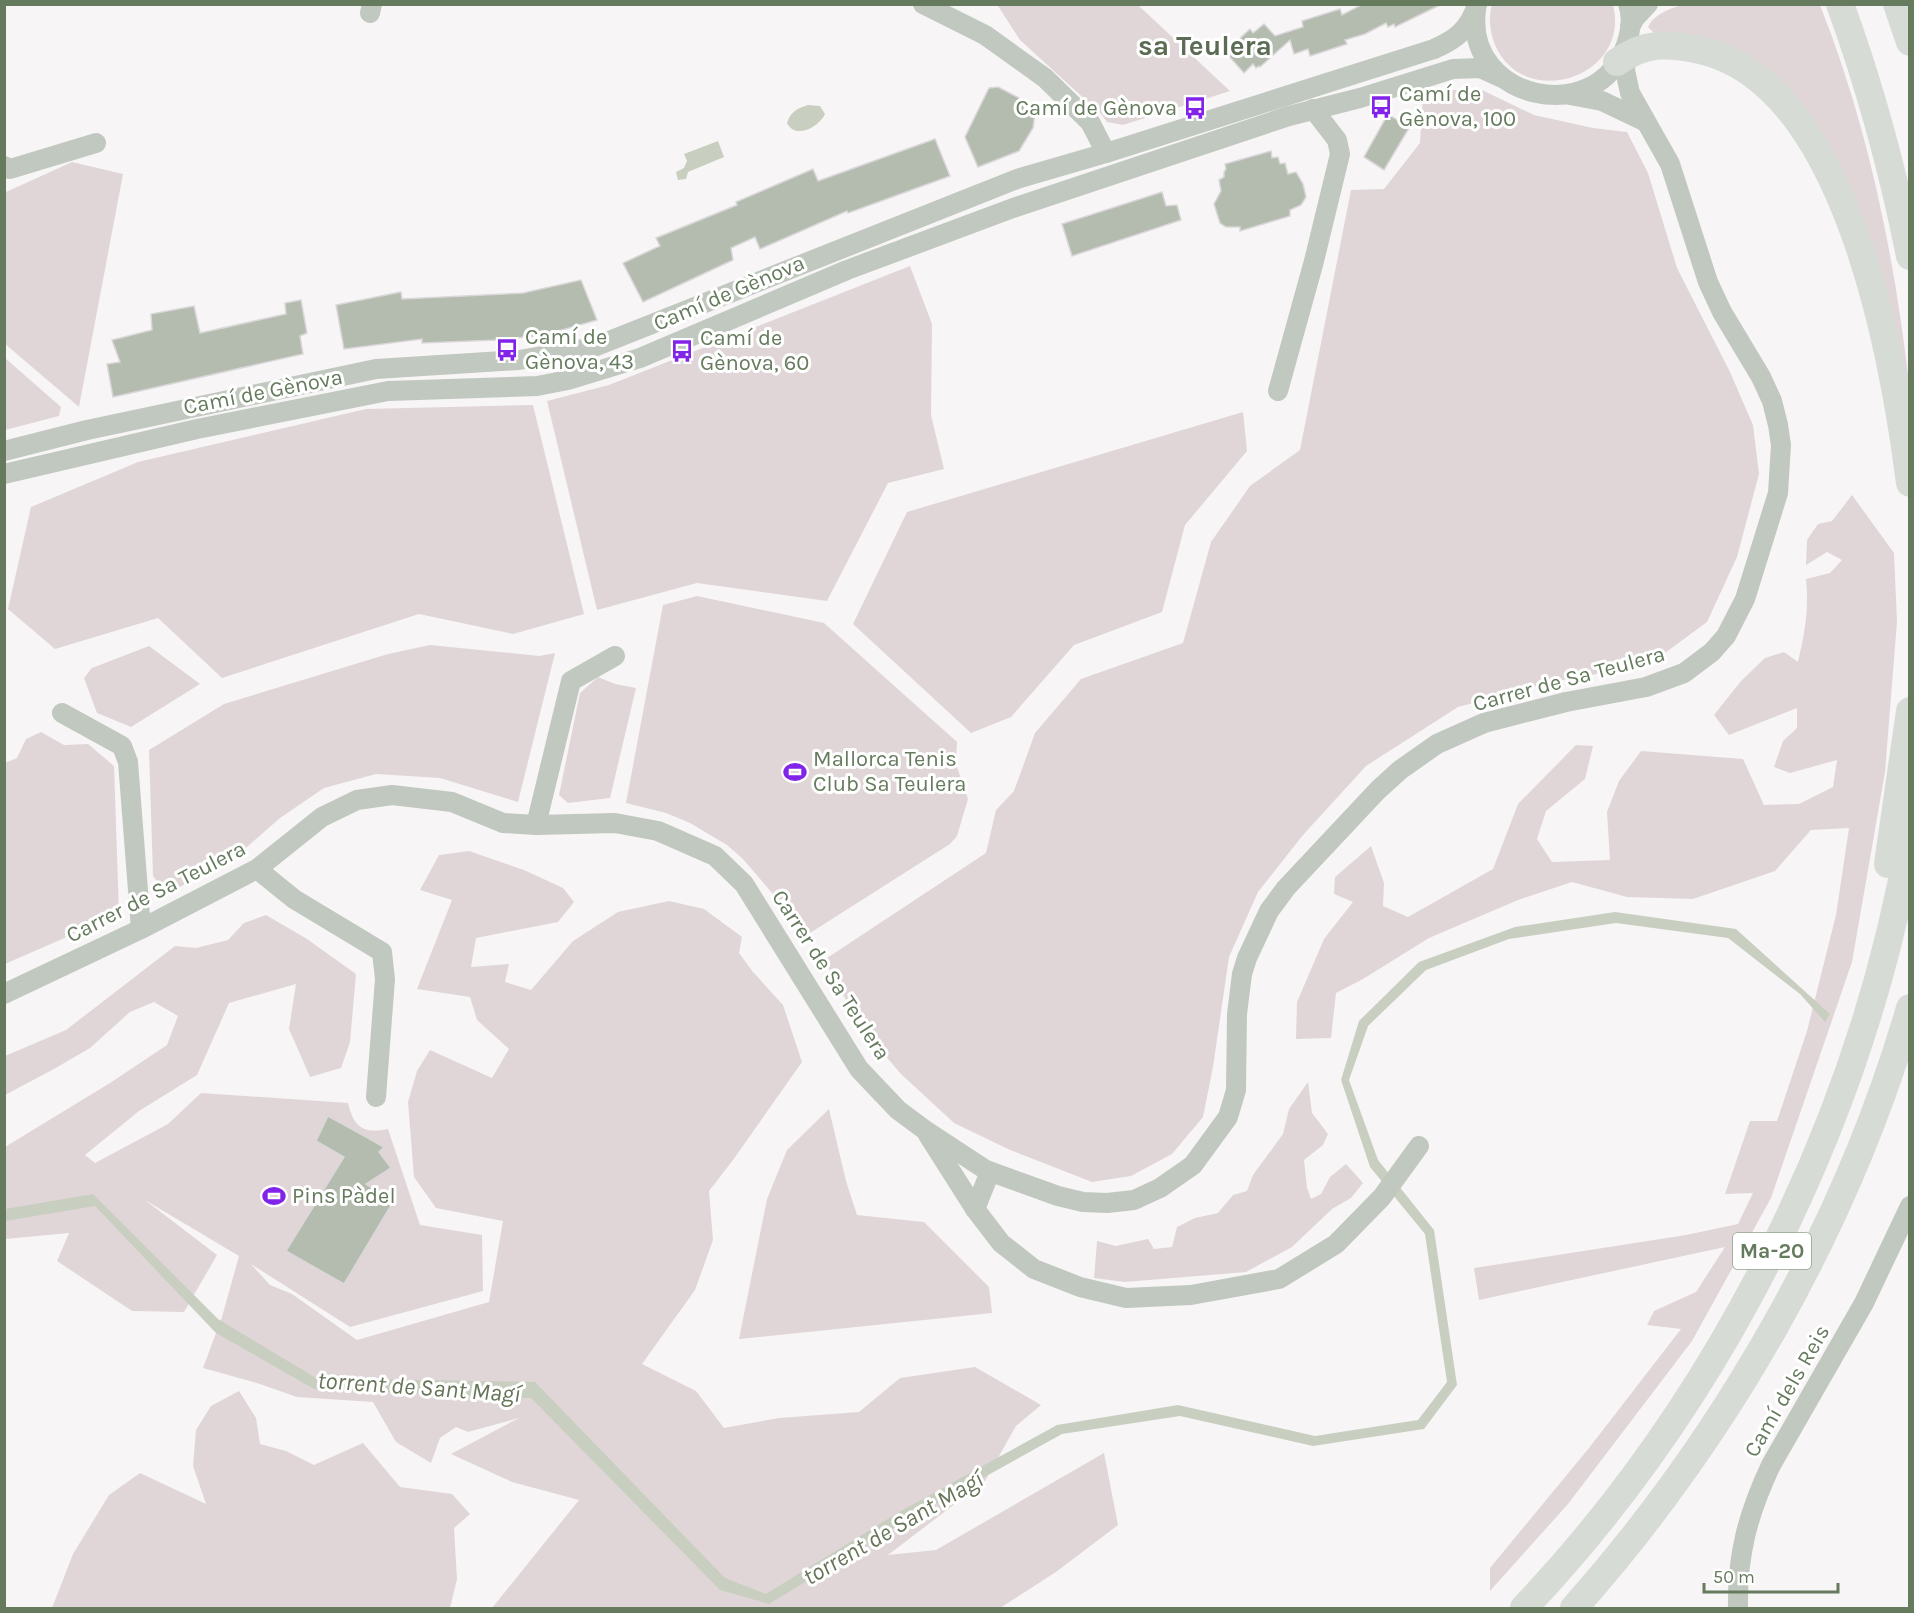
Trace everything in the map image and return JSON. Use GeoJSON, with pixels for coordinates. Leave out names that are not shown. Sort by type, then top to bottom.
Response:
{"type":"FeatureCollection","features":[{"type":"Feature","properties":{"kind":"highway"},"geometry":{"type":"LineString","coordinates":[[1840,4],[1861,64],[1885,148],[1910,256]]}},
{"type":"Feature","properties":{"kind":"highway"},"geometry":{"type":"LineString","coordinates":[[1898,4],[1910,42]]}},
{"type":"Feature","properties":{"kind":"highway"},"geometry":{"type":"LineString","coordinates":[[1625,46],[1669,46],[1694,49],[1726,58],[1746,70],[1768,88],[1809,136],[1839,195],[1871,288],[1891,368],[1910,483]]}},
{"type":"Feature","properties":{"kind":"highway"},"geometry":{"type":"LineString","coordinates":[[1797,1199],[1818,1109],[1847,1027],[1872,940],[1889,860],[1910,711]]}},
{"type":"Feature","properties":{"kind":"highway","name":"Ma-20"},"geometry":{"type":"LineString","coordinates":[[1524,1608],[1558,1571],[1614,1502],[1684,1403],[1714,1356],[1758,1278],[1797,1199],[1832,1115],[1865,1020],[1890,935],[1910,838]]}},
{"type":"Feature","properties":{"kind":"highway","name":"Ma-20"},"geometry":{"type":"LineString","coordinates":[[1574,1608],[1618,1557],[1666,1494],[1765,1344],[1807,1265],[1862,1143],[1910,1008]]}},
{"type":"Feature","properties":{"kind":"highway"},"geometry":{"type":"LineString","coordinates":[[1862,1143],[1910,1057]]}},
{"type":"Feature","properties":{"kind":"street"},"geometry":{"type":"LineString","coordinates":[[923,4],[985,35],[1045,78],[1090,122],[1106,153]]}},
{"type":"Feature","properties":{"kind":"street","name":"Carrer de Sa Teulera"},"geometry":{"type":"LineString","coordinates":[[4,994],[257,869],[322,817],[357,800],[392,795],[452,802],[503,823],[536,825],[615,823],[658,831],[715,856],[744,884],[860,1068],[898,1110],[925,1130],[990,1172],[1058,1196],[1083,1202],[1107,1203],[1134,1200],[1160,1188],[1193,1165],[1228,1117],[1236,1090],[1237,1014],[1247,958],[1269,911],[1286,888],[1378,790],[1400,770],[1437,744],[1484,723],[1566,702],[1646,687],[1684,673],[1699,663],[1726,636],[1745,600],[1778,493],[1781,445],[1778,424],[1772,401],[1761,377],[1722,312],[1708,282],[1670,164],[1630,93],[1625,70],[1625,46],[1631,14],[1628,4]]}},
{"type":"Feature","properties":{"kind":"street"},"geometry":{"type":"LineString","coordinates":[[1564,95],[1589,87],[1609,72],[1625,46],[1635,18],[1648,4]]}},
{"type":"Feature","properties":{"kind":"street"},"geometry":{"type":"LineString","coordinates":[[1477,5],[1475,20],[1479,45],[1488,63],[1502,78]]}},
{"type":"Feature","properties":{"kind":"street","name":"Camí de Gènova"},"geometry":{"type":"LineString","coordinates":[[4,451],[77,432],[376,369],[519,360],[594,347],[1017,179],[1434,49],[1462,32],[1472,19],[1477,5]]}},
{"type":"Feature","properties":{"kind":"street","name":"Camí de Gènova"},"geometry":{"type":"LineString","coordinates":[[4,474],[197,429],[388,391],[537,386],[568,380],[640,358],[847,270],[1013,208],[1313,109],[1360,98],[1453,69],[1480,68],[1525,91],[1602,101],[1646,122]]}},
{"type":"Feature","properties":{"kind":"street"},"geometry":{"type":"LineString","coordinates":[[1278,391],[1314,261],[1340,154],[1336,140],[1313,109]]}},
{"type":"Feature","properties":{"kind":"street"},"geometry":{"type":"LineString","coordinates":[[4,166],[10,169],[96,143]]}},
{"type":"Feature","properties":{"kind":"street"},"geometry":{"type":"LineString","coordinates":[[536,825],[571,681],[615,656]]}},
{"type":"Feature","properties":{"kind":"street"},"geometry":{"type":"LineString","coordinates":[[62,712],[122,746],[128,762],[141,928]]}},
{"type":"Feature","properties":{"kind":"street"},"geometry":{"type":"LineString","coordinates":[[257,869],[294,899],[382,952],[385,979],[376,1097]]}},
{"type":"Feature","properties":{"kind":"street"},"geometry":{"type":"LineString","coordinates":[[925,1130],[975,1209],[1000,1243],[1034,1269],[1080,1287],[1126,1298],[1191,1295],[1279,1279],[1336,1244],[1382,1197],[1419,1146]]}},
{"type":"Feature","properties":{"kind":"street"},"geometry":{"type":"LineString","coordinates":[[975,1209],[990,1172]]}},
{"type":"Feature","properties":{"kind":"street","name":"Camí dels Reis"},"geometry":{"type":"LineString","coordinates":[[1738,1608],[1741,1553],[1746,1525],[1758,1492],[1771,1465],[1864,1303],[1910,1206]]}},
{"type":"Feature","properties":{"kind":"shaded area"},"geometry":{"type":"Polygon","coordinates":[[[1003,4],[1138,5],[1230,91],[1123,125],[1107,122],[1020,40],[998,6],[1003,4]]]}},
{"type":"Feature","properties":{"kind":"shaded area"},"geometry":{"type":"Polygon","coordinates":[[[1492,4],[1613,5],[1614,30],[1606,51],[1591,67],[1572,77],[1550,81],[1528,77],[1509,65],[1495,45],[1490,25],[1492,4]]]}},
{"type":"Feature","properties":{"kind":"shaded area"},"geometry":{"type":"Polygon","coordinates":[[[1682,5],[1820,5],[1852,97],[1877,191],[1896,287],[1909,383],[1904,384],[1881,288],[1753,61],[1729,47],[1706,39],[1653,32],[1648,27],[1658,15],[1682,5]]]}},
{"type":"Feature","properties":{"kind":"shaded area"},"geometry":{"type":"Polygon","coordinates":[[[1442,90],[1482,90],[1534,115],[1593,128],[1627,132],[1648,173],[1677,268],[1730,372],[1753,425],[1759,474],[1737,557],[1707,622],[1650,664],[1558,681],[1458,707],[1366,766],[1303,835],[1258,892],[1229,957],[1213,1067],[1203,1117],[1172,1154],[1131,1176],[1092,1182],[1008,1149],[954,1123],[901,1074],[861,1027],[824,960],[986,853],[996,810],[1014,791],[1035,733],[1081,679],[1183,643],[1211,542],[1250,486],[1300,450],[1351,190],[1384,189],[1420,143],[1423,96],[1442,90]]]}},
{"type":"Feature","properties":{"kind":"shaded area"},"geometry":{"type":"Polygon","coordinates":[[[72,162],[123,174],[79,407],[4,343],[6,192],[72,162]]]}},
{"type":"Feature","properties":{"kind":"shaded area"},"geometry":{"type":"Polygon","coordinates":[[[910,266],[932,324],[931,415],[944,469],[888,483],[827,601],[697,583],[597,610],[547,401],[609,385],[910,266]]]}},
{"type":"Feature","properties":{"kind":"shaded area"},"geometry":{"type":"Polygon","coordinates":[[[5,358],[61,407],[59,416],[5,430],[5,358]]]}},
{"type":"Feature","properties":{"kind":"shaded area"},"geometry":{"type":"Polygon","coordinates":[[[533,405],[584,614],[513,634],[419,614],[222,678],[158,618],[55,649],[8,609],[31,507],[138,462],[366,409],[533,405]]]}},
{"type":"Feature","properties":{"kind":"shaded area"},"geometry":{"type":"Polygon","coordinates":[[[1243,412],[1247,451],[1185,525],[1162,612],[1074,645],[1011,717],[971,733],[853,624],[907,512],[1243,412]]]}},
{"type":"Feature","properties":{"kind":"shaded area"},"geometry":{"type":"Polygon","coordinates":[[[1852,495],[1894,553],[1897,622],[1885,772],[1852,962],[1771,1198],[1692,1341],[1568,1504],[1490,1591],[1490,1568],[1589,1448],[1681,1329],[1647,1325],[1654,1311],[1696,1292],[1725,1247],[1479,1300],[1474,1268],[1686,1235],[1738,1224],[1753,1193],[1725,1194],[1750,1121],[1777,1121],[1807,1031],[1836,915],[1849,828],[1811,830],[1775,871],[1693,899],[1627,897],[1572,882],[1518,900],[1429,938],[1336,993],[1331,1038],[1296,1039],[1297,1002],[1324,939],[1353,902],[1334,894],[1335,877],[1371,846],[1384,883],[1383,906],[1408,917],[1493,869],[1518,804],[1576,745],[1593,746],[1585,779],[1546,811],[1537,839],[1552,862],[1610,860],[1607,812],[1619,781],[1641,751],[1743,759],[1764,805],[1799,804],[1833,787],[1837,760],[1790,773],[1774,767],[1783,741],[1797,728],[1797,708],[1729,735],[1714,715],[1741,681],[1765,658],[1784,652],[1798,662],[1806,620],[1806,579],[1830,573],[1842,560],[1827,552],[1806,565],[1807,540],[1818,524],[1832,521],[1852,495]]]}},
{"type":"Feature","properties":{"kind":"shaded area","name":"Mallorca Tenis Club Sa Teulera"},"geometry":{"type":"Polygon","coordinates":[[[697,596],[824,623],[957,742],[956,764],[968,799],[957,836],[950,844],[810,933],[800,932],[778,900],[743,859],[727,845],[690,823],[666,813],[626,803],[663,605],[697,596]]]}},
{"type":"Feature","properties":{"kind":"shaded area"},"geometry":{"type":"Polygon","coordinates":[[[430,645],[539,656],[555,653],[518,802],[440,778],[376,774],[324,788],[280,818],[247,847],[180,887],[164,892],[153,876],[149,750],[224,704],[388,654],[430,645]]]}},
{"type":"Feature","properties":{"kind":"shaded area"},"geometry":{"type":"Polygon","coordinates":[[[149,646],[200,684],[131,727],[97,713],[84,678],[92,668],[149,646]]]}},
{"type":"Feature","properties":{"kind":"shaded area"},"geometry":{"type":"Polygon","coordinates":[[[598,677],[615,684],[636,688],[610,798],[568,803],[559,795],[580,693],[598,677]]]}},
{"type":"Feature","properties":{"kind":"shaded area"},"geometry":{"type":"Polygon","coordinates":[[[41,732],[64,745],[88,744],[114,766],[119,914],[5,964],[5,763],[17,758],[26,739],[41,732]]]}},
{"type":"Feature","properties":{"kind":"shaded area"},"geometry":{"type":"Polygon","coordinates":[[[469,851],[524,870],[563,888],[574,902],[558,922],[476,938],[471,967],[509,964],[505,982],[531,990],[573,941],[618,912],[669,901],[704,909],[742,937],[739,953],[783,1005],[802,1062],[709,1191],[713,1240],[695,1290],[642,1364],[696,1391],[724,1428],[779,1418],[859,1412],[900,1378],[975,1367],[1041,1405],[1016,1426],[985,1481],[888,1555],[936,1550],[1104,1453],[1118,1525],[1056,1572],[1000,1608],[492,1608],[579,1500],[512,1482],[451,1454],[519,1418],[468,1432],[456,1427],[440,1438],[431,1463],[396,1442],[373,1402],[297,1397],[203,1368],[222,1317],[239,1256],[145,1200],[217,1255],[184,1312],[132,1311],[57,1261],[69,1233],[5,1239],[5,1147],[167,1045],[178,1016],[154,1002],[130,1012],[90,1048],[5,1095],[5,1056],[66,1030],[175,946],[196,948],[228,940],[244,923],[266,915],[307,939],[356,974],[350,1042],[341,1068],[310,1077],[289,1029],[296,984],[229,1003],[197,1075],[139,1111],[85,1155],[95,1163],[168,1124],[201,1093],[348,1103],[353,1118],[361,1127],[372,1131],[388,1129],[420,1225],[482,1235],[483,1291],[350,1327],[251,1264],[270,1285],[292,1294],[357,1340],[489,1302],[503,1221],[436,1208],[414,1177],[408,1102],[417,1071],[430,1050],[492,1078],[509,1049],[477,1020],[470,997],[417,989],[452,900],[420,890],[439,855],[469,851]]]}},
{"type":"Feature","properties":{"kind":"shaded area"},"geometry":{"type":"Polygon","coordinates":[[[1308,1082],[1312,1113],[1328,1134],[1323,1145],[1304,1160],[1307,1188],[1311,1199],[1321,1194],[1330,1177],[1346,1164],[1363,1183],[1351,1198],[1332,1209],[1292,1247],[1246,1272],[1125,1282],[1094,1278],[1097,1241],[1116,1246],[1148,1239],[1154,1249],[1172,1247],[1177,1227],[1195,1218],[1218,1213],[1233,1195],[1247,1191],[1253,1175],[1283,1134],[1289,1109],[1308,1082]]]}},
{"type":"Feature","properties":{"kind":"shaded area"},"geometry":{"type":"Polygon","coordinates":[[[829,1109],[846,1181],[857,1215],[924,1222],[989,1287],[992,1313],[739,1339],[767,1199],[787,1150],[829,1109]]]}},
{"type":"Feature","properties":{"kind":"shaded area"},"geometry":{"type":"Polygon","coordinates":[[[239,1391],[256,1418],[260,1444],[286,1451],[314,1465],[363,1443],[400,1487],[452,1494],[470,1514],[454,1528],[457,1579],[450,1608],[52,1608],[73,1554],[109,1495],[140,1473],[206,1504],[193,1466],[196,1430],[211,1406],[239,1391]]]}},
{"type":"Feature","properties":{"kind":"water"},"geometry":{"type":"Polygon","coordinates":[[[808,105],[820,106],[825,114],[818,123],[807,130],[795,131],[787,123],[790,116],[798,109],[808,105]]]}},
{"type":"Feature","properties":{"kind":"water"},"geometry":{"type":"Polygon","coordinates":[[[718,141],[724,157],[688,172],[686,179],[678,180],[676,172],[684,168],[687,161],[684,154],[718,141]]]}},
{"type":"Feature","properties":{"kind":"water","name":"torrent de Sant Magí"},"geometry":{"type":"Polygon","coordinates":[[[1615,912],[1736,929],[1830,1014],[1825,1022],[1800,994],[1728,938],[1616,923],[1509,939],[1426,970],[1368,1026],[1349,1080],[1378,1160],[1434,1230],[1457,1385],[1424,1429],[1313,1446],[1180,1416],[1062,1434],[907,1520],[769,1604],[720,1590],[531,1398],[314,1389],[216,1333],[95,1206],[5,1221],[5,1209],[93,1194],[218,1319],[316,1378],[535,1382],[725,1578],[766,1594],[899,1512],[1057,1425],[1178,1405],[1315,1436],[1418,1420],[1447,1382],[1425,1234],[1370,1167],[1341,1080],[1359,1021],[1419,962],[1515,927],[1615,912]]]}},
{"type":"Feature","properties":{"kind":"building"},"geometry":{"type":"Polygon","coordinates":[[[1363,4],[1442,4],[1395,27],[1394,24],[1388,27],[1386,23],[1365,34],[1345,40],[1347,44],[1310,56],[1308,49],[1294,54],[1290,40],[1260,67],[1256,68],[1253,64],[1244,73],[1228,55],[1239,45],[1236,42],[1250,29],[1253,33],[1264,24],[1275,36],[1303,27],[1302,21],[1340,9],[1342,15],[1363,4]]]}},
{"type":"Feature","properties":{"kind":"building"},"geometry":{"type":"Polygon","coordinates":[[[998,87],[1019,98],[1035,113],[1033,128],[1019,151],[978,167],[965,137],[989,88],[998,87]]]}},
{"type":"Feature","properties":{"kind":"building"},"geometry":{"type":"Polygon","coordinates":[[[1388,114],[1409,128],[1384,170],[1364,157],[1388,114]]]}},
{"type":"Feature","properties":{"kind":"building"},"geometry":{"type":"Polygon","coordinates":[[[935,139],[950,176],[848,213],[847,211],[760,249],[755,237],[731,248],[733,260],[643,302],[623,263],[660,246],[656,238],[737,205],[736,202],[813,169],[818,181],[935,139]]]}},
{"type":"Feature","properties":{"kind":"building"},"geometry":{"type":"Polygon","coordinates":[[[1271,151],[1272,158],[1278,157],[1280,164],[1285,163],[1288,174],[1296,172],[1303,184],[1306,197],[1301,205],[1290,210],[1290,216],[1240,231],[1240,227],[1226,227],[1220,223],[1214,204],[1221,191],[1219,180],[1224,177],[1225,164],[1271,151]]]}},
{"type":"Feature","properties":{"kind":"building"},"geometry":{"type":"Polygon","coordinates":[[[1162,192],[1166,206],[1177,205],[1181,220],[1072,256],[1062,224],[1162,192]]]}},
{"type":"Feature","properties":{"kind":"building"},"geometry":{"type":"Polygon","coordinates":[[[581,280],[597,320],[534,338],[534,336],[422,343],[422,339],[344,349],[336,305],[401,292],[402,299],[523,293],[581,280]]]}},
{"type":"Feature","properties":{"kind":"building"},"geometry":{"type":"Polygon","coordinates":[[[301,300],[307,333],[300,336],[303,354],[113,397],[107,364],[120,362],[112,340],[152,330],[151,314],[194,306],[200,333],[286,314],[285,303],[301,300]]]}},
{"type":"Feature","properties":{"kind":"building"},"geometry":{"type":"Polygon","coordinates":[[[328,1116],[384,1147],[379,1152],[391,1168],[366,1184],[393,1202],[344,1284],[286,1251],[344,1157],[316,1141],[328,1116]]]}},
{"type":"Feature","properties":{"kind":"place","name":"Camí de Gènova, 100"},"geometry":{"type":"Point","coordinates":[1381,107]}},
{"type":"Feature","properties":{"kind":"place","name":"Camí de Gènova"},"geometry":{"type":"Point","coordinates":[1195,108]}},
{"type":"Feature","properties":{"kind":"place","name":"Camí de Gènova, 43"},"geometry":{"type":"Point","coordinates":[507,350]}},
{"type":"Feature","properties":{"kind":"place","name":"Camí de Gènova, 60"},"geometry":{"type":"Point","coordinates":[682,351]}},
{"type":"Feature","properties":{"kind":"place","name":"Mallorca Tenis Club Sa Teulera"},"geometry":{"type":"Point","coordinates":[795,772]}},
{"type":"Feature","properties":{"kind":"place","name":"Pins Pàdel"},"geometry":{"type":"Point","coordinates":[274,1196]}},
{"type":"Feature","properties":{"kind":"district","name":"sa Teulera"},"geometry":{"type":"Point","coordinates":[1205,45]}}]}
